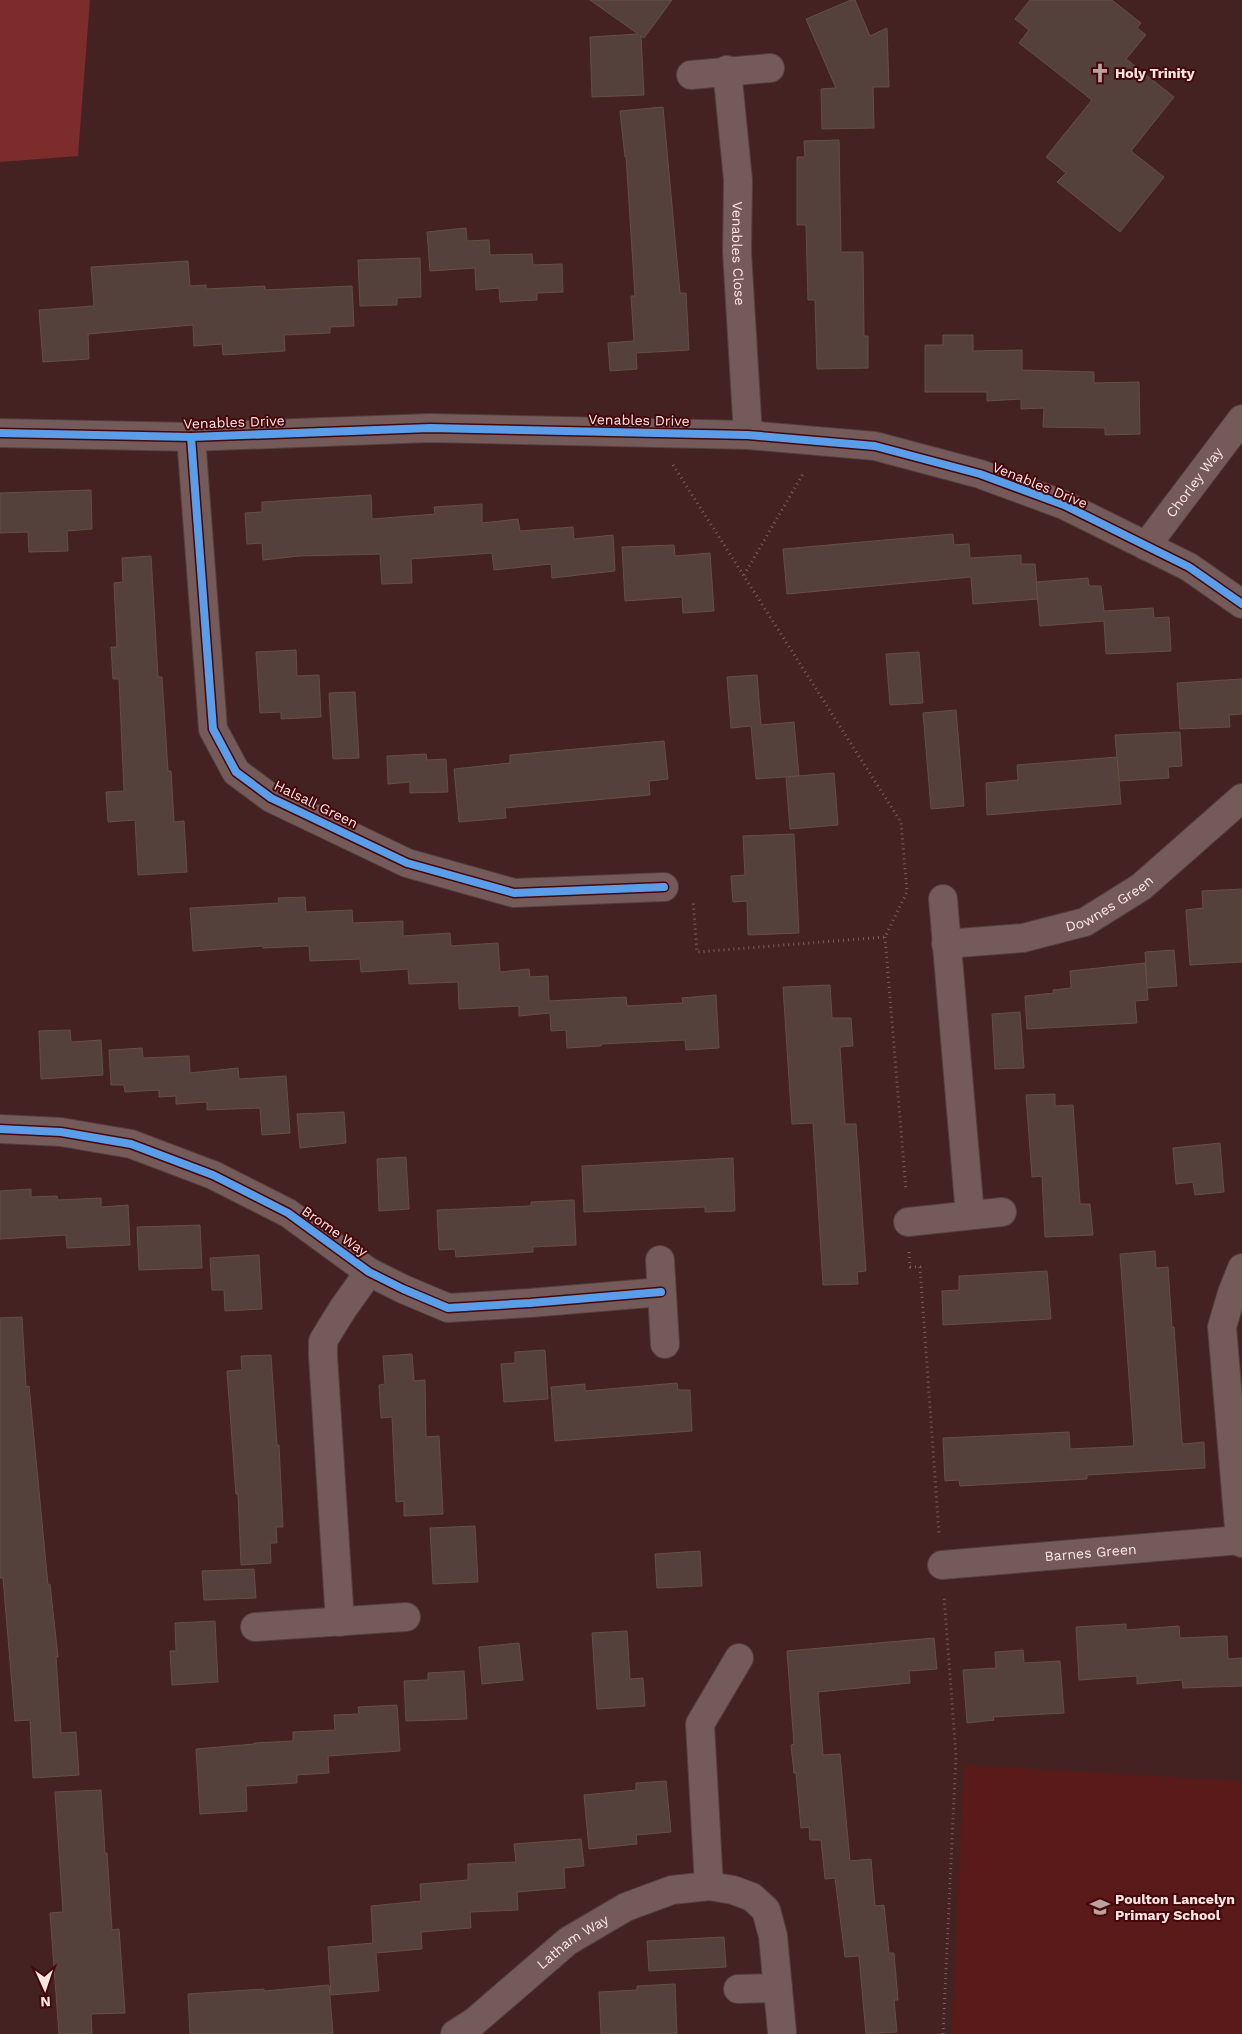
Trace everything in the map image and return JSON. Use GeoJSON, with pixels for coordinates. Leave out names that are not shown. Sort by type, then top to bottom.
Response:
{"type":"FeatureCollection","features":[{"type":"Feature","properties":{"kind":"street"},"geometry":{"type":"LineString","coordinates":[[691,75],[727,70],[770,68]]}},
{"type":"Feature","properties":{"kind":"street","name":"Venables Close"},"geometry":{"type":"LineString","coordinates":[[727,70],[738,180],[737,252],[748,435]]}},
{"type":"Feature","properties":{"kind":"street","name":"Chorley Way"},"geometry":{"type":"LineString","coordinates":[[1146,546],[1242,419]]}},
{"type":"Feature","properties":{"kind":"street","name":"Venables Drive"},"geometry":{"type":"LineString","coordinates":[[0,433],[191,437],[430,428],[748,435],[875,446],[980,474],[1064,505],[1189,567],[1242,604]]}},
{"type":"Feature","properties":{"kind":"street","name":"Halsall Green"},"geometry":{"type":"LineString","coordinates":[[191,437],[214,729],[236,772],[271,798],[407,863],[514,894],[664,887]]}},
{"type":"Feature","properties":{"kind":"street","name":"Downes Green"},"geometry":{"type":"LineString","coordinates":[[946,944],[1023,938],[1085,922],[1141,887],[1242,798]]}},
{"type":"Feature","properties":{"kind":"street"},"geometry":{"type":"LineString","coordinates":[[943,899],[970,1215]]}},
{"type":"Feature","properties":{"kind":"street","name":"Brome Way"},"geometry":{"type":"LineString","coordinates":[[0,1129],[60,1132],[131,1144],[213,1175],[288,1214],[369,1272],[448,1308],[530,1304],[661,1292]]}},
{"type":"Feature","properties":{"kind":"street"},"geometry":{"type":"LineString","coordinates":[[908,1222],[1002,1212]]}},
{"type":"Feature","properties":{"kind":"street"},"geometry":{"type":"LineString","coordinates":[[660,1260],[665,1344]]}},
{"type":"Feature","properties":{"kind":"street","name":"Barnes Green"},"geometry":{"type":"LineString","coordinates":[[942,1565],[1241,1542],[1222,1327],[1242,1268]]}},
{"type":"Feature","properties":{"kind":"street","name":"Brome Way"},"geometry":{"type":"LineString","coordinates":[[340,1622],[323,1342],[342,1310],[369,1272]]}},
{"type":"Feature","properties":{"kind":"street"},"geometry":{"type":"LineString","coordinates":[[255,1627],[406,1617]]}},
{"type":"Feature","properties":{"kind":"street"},"geometry":{"type":"LineString","coordinates":[[709,1886],[700,1724],[739,1658]]}},
{"type":"Feature","properties":{"kind":"street","name":"Latham Way"},"geometry":{"type":"LineString","coordinates":[[455,2034],[474,2022],[568,1941],[626,1907],[672,1890],[709,1886],[733,1890],[752,1897],[766,1910],[773,1936],[782,2032]]}},
{"type":"Feature","properties":{"kind":"street"},"geometry":{"type":"LineString","coordinates":[[738,1989],[778,1988]]}},
{"type":"Feature","properties":{"kind":"path"},"geometry":{"type":"LineString","coordinates":[[653,433],[901,822],[907,892],[885,938],[910,1267],[920,1267],[956,1755],[943,2034]]}},
{"type":"Feature","properties":{"kind":"path"},"geometry":{"type":"LineString","coordinates":[[744,575],[822,441]]}},
{"type":"Feature","properties":{"kind":"path"},"geometry":{"type":"LineString","coordinates":[[664,887],[692,884],[697,952],[885,938]]}},
{"type":"Feature","properties":{"kind":"shaded area"},"geometry":{"type":"Polygon","coordinates":[[[0,0],[90,0],[78,156],[0,162],[0,0]]]}},
{"type":"Feature","properties":{"kind":"shaded area","name":"Poulton Lancelyn Primary School"},"geometry":{"type":"Polygon","coordinates":[[[964,1765],[1242,1781],[1242,2034],[952,2034],[964,1765]]]}},
{"type":"Feature","properties":{"kind":"building"},"geometry":{"type":"Polygon","coordinates":[[[590,0],[672,0],[644,38],[641,36],[644,95],[592,97],[590,37],[638,34],[590,0]]]}},
{"type":"Feature","properties":{"kind":"building"},"geometry":{"type":"Polygon","coordinates":[[[855,0],[870,36],[887,28],[889,87],[873,87],[874,128],[822,129],[821,89],[836,88],[806,19],[855,0]]]}},
{"type":"Feature","properties":{"kind":"building"},"geometry":{"type":"Polygon","coordinates":[[[1030,0],[1112,0],[1141,23],[1137,28],[1146,35],[1126,59],[1174,97],[1131,151],[1164,177],[1120,232],[1057,182],[1066,173],[1046,157],[1092,100],[1019,43],[1029,30],[1015,19],[1030,0]]]}},
{"type":"Feature","properties":{"kind":"building"},"geometry":{"type":"Polygon","coordinates":[[[663,107],[680,293],[686,293],[689,350],[636,353],[637,369],[610,371],[608,343],[634,341],[631,296],[635,296],[626,156],[620,111],[663,107]]]}},
{"type":"Feature","properties":{"kind":"building"},"geometry":{"type":"Polygon","coordinates":[[[839,140],[841,252],[863,252],[864,336],[868,336],[868,368],[817,369],[815,300],[808,300],[806,225],[797,225],[797,157],[805,157],[804,141],[839,140]]]}},
{"type":"Feature","properties":{"kind":"building"},"geometry":{"type":"Polygon","coordinates":[[[466,228],[467,241],[489,240],[490,255],[532,254],[533,265],[562,264],[563,292],[537,293],[537,300],[500,302],[499,288],[476,290],[475,268],[430,271],[427,232],[466,228]]]}},
{"type":"Feature","properties":{"kind":"building"},"geometry":{"type":"Polygon","coordinates":[[[420,258],[421,297],[397,298],[397,305],[360,306],[358,260],[420,258]]]}},
{"type":"Feature","properties":{"kind":"building"},"geometry":{"type":"Polygon","coordinates":[[[188,261],[190,286],[206,285],[206,289],[265,286],[265,290],[352,286],[354,326],[330,327],[330,333],[284,335],[285,351],[223,355],[222,344],[194,346],[193,325],[88,334],[89,359],[43,362],[39,310],[94,306],[91,267],[188,261]]]}},
{"type":"Feature","properties":{"kind":"building"},"geometry":{"type":"Polygon","coordinates":[[[943,335],[973,335],[973,351],[1022,350],[1022,370],[1094,372],[1094,383],[1139,382],[1140,434],[1105,435],[1105,428],[1043,427],[1044,408],[1021,409],[1021,399],[987,401],[987,392],[925,392],[925,345],[943,345],[943,335]]]}},
{"type":"Feature","properties":{"kind":"building"},"geometry":{"type":"Polygon","coordinates":[[[91,490],[92,529],[67,531],[68,551],[29,552],[28,532],[0,533],[0,493],[91,490]]]}},
{"type":"Feature","properties":{"kind":"building"},"geometry":{"type":"Polygon","coordinates":[[[371,495],[372,519],[435,514],[434,507],[482,504],[482,523],[518,519],[520,531],[573,527],[574,539],[613,535],[615,571],[552,578],[551,564],[494,570],[492,553],[411,559],[412,583],[382,584],[380,554],[299,556],[263,560],[262,543],[247,544],[245,513],[262,512],[262,502],[371,495]]]}},
{"type":"Feature","properties":{"kind":"building"},"geometry":{"type":"Polygon","coordinates":[[[953,534],[954,545],[969,544],[970,558],[1021,555],[1021,564],[1035,564],[1038,599],[973,604],[971,577],[787,594],[783,549],[953,534]]]}},
{"type":"Feature","properties":{"kind":"building"},"geometry":{"type":"Polygon","coordinates":[[[674,545],[675,556],[710,553],[714,611],[683,613],[682,597],[625,601],[622,547],[674,545]]]}},
{"type":"Feature","properties":{"kind":"building"},"geometry":{"type":"Polygon","coordinates":[[[151,556],[158,677],[162,677],[168,771],[171,771],[174,822],[184,821],[187,872],[138,875],[135,820],[108,822],[106,792],[124,791],[119,679],[113,679],[111,647],[117,647],[114,583],[123,582],[122,558],[151,556]]]}},
{"type":"Feature","properties":{"kind":"building"},"geometry":{"type":"Polygon","coordinates":[[[1088,578],[1089,586],[1101,586],[1104,611],[1153,608],[1154,618],[1169,617],[1171,651],[1106,654],[1104,621],[1040,626],[1036,582],[1088,578]]]}},
{"type":"Feature","properties":{"kind":"building"},"geometry":{"type":"Polygon","coordinates":[[[296,650],[297,676],[319,675],[321,717],[281,719],[281,712],[260,713],[256,652],[296,650]]]}},
{"type":"Feature","properties":{"kind":"building"},"geometry":{"type":"Polygon","coordinates":[[[919,652],[923,703],[890,705],[886,654],[919,652]]]}},
{"type":"Feature","properties":{"kind":"building"},"geometry":{"type":"Polygon","coordinates":[[[757,675],[761,725],[794,722],[799,776],[756,779],[751,726],[731,728],[727,677],[757,675]]]}},
{"type":"Feature","properties":{"kind":"building"},"geometry":{"type":"Polygon","coordinates":[[[1242,679],[1242,714],[1229,715],[1230,727],[1180,729],[1177,683],[1242,679]]]}},
{"type":"Feature","properties":{"kind":"building"},"geometry":{"type":"Polygon","coordinates":[[[355,692],[359,758],[333,759],[329,693],[355,692]]]}},
{"type":"Feature","properties":{"kind":"building"},"geometry":{"type":"Polygon","coordinates":[[[956,710],[964,806],[931,809],[923,713],[956,710]]]}},
{"type":"Feature","properties":{"kind":"building"},"geometry":{"type":"Polygon","coordinates":[[[1180,732],[1182,766],[1168,767],[1169,778],[1119,781],[1115,735],[1180,732]]]}},
{"type":"Feature","properties":{"kind":"building"},"geometry":{"type":"Polygon","coordinates":[[[664,741],[668,779],[649,781],[650,795],[505,808],[506,818],[459,822],[454,769],[510,763],[510,755],[664,741]]]}},
{"type":"Feature","properties":{"kind":"building"},"geometry":{"type":"Polygon","coordinates":[[[426,754],[427,760],[446,759],[448,792],[410,793],[410,782],[388,784],[387,756],[426,754]]]}},
{"type":"Feature","properties":{"kind":"building"},"geometry":{"type":"Polygon","coordinates":[[[1117,757],[1121,804],[987,815],[986,783],[1018,780],[1017,765],[1117,757]]]}},
{"type":"Feature","properties":{"kind":"building"},"geometry":{"type":"Polygon","coordinates":[[[834,773],[838,825],[790,829],[786,777],[834,773]]]}},
{"type":"Feature","properties":{"kind":"building"},"geometry":{"type":"Polygon","coordinates":[[[794,834],[799,933],[748,935],[747,901],[733,902],[731,876],[745,875],[743,836],[794,834]]]}},
{"type":"Feature","properties":{"kind":"building"},"geometry":{"type":"Polygon","coordinates":[[[1242,889],[1242,962],[1190,965],[1186,910],[1203,908],[1202,891],[1242,889]]]}},
{"type":"Feature","properties":{"kind":"building"},"geometry":{"type":"Polygon","coordinates":[[[305,897],[306,912],[352,910],[353,923],[403,921],[403,936],[450,933],[451,946],[498,943],[500,972],[529,969],[530,977],[548,976],[549,1001],[626,997],[627,1006],[683,1003],[682,998],[716,995],[719,1048],[686,1050],[685,1040],[601,1044],[601,1046],[567,1048],[566,1030],[551,1031],[550,1013],[519,1016],[519,1006],[459,1009],[458,982],[409,984],[408,969],[361,972],[360,959],[310,961],[309,946],[263,948],[263,946],[193,951],[190,908],[279,903],[278,898],[305,897]]]}},
{"type":"Feature","properties":{"kind":"building"},"geometry":{"type":"Polygon","coordinates":[[[1174,950],[1177,986],[1147,988],[1145,952],[1174,950]]]}},
{"type":"Feature","properties":{"kind":"building"},"geometry":{"type":"Polygon","coordinates":[[[1145,963],[1148,1000],[1135,1001],[1137,1023],[1027,1029],[1025,996],[1054,993],[1053,990],[1071,988],[1070,971],[1145,963]]]}},
{"type":"Feature","properties":{"kind":"building"},"geometry":{"type":"Polygon","coordinates":[[[830,985],[832,1018],[851,1018],[853,1046],[840,1047],[845,1124],[856,1124],[866,1271],[857,1272],[858,1284],[823,1285],[813,1123],[792,1124],[783,987],[830,985]]]}},
{"type":"Feature","properties":{"kind":"building"},"geometry":{"type":"Polygon","coordinates":[[[1020,1012],[1024,1068],[995,1069],[992,1014],[1020,1012]]]}},
{"type":"Feature","properties":{"kind":"building"},"geometry":{"type":"Polygon","coordinates":[[[70,1030],[71,1042],[101,1040],[103,1075],[41,1079],[39,1031],[70,1030]]]}},
{"type":"Feature","properties":{"kind":"building"},"geometry":{"type":"Polygon","coordinates":[[[142,1048],[143,1058],[189,1056],[190,1073],[238,1068],[239,1079],[286,1076],[290,1133],[262,1135],[260,1108],[207,1110],[207,1102],[176,1104],[176,1096],[159,1097],[159,1090],[125,1092],[124,1085],[111,1085],[109,1050],[142,1048]]]}},
{"type":"Feature","properties":{"kind":"building"},"geometry":{"type":"Polygon","coordinates":[[[1055,1094],[1055,1106],[1073,1105],[1080,1204],[1090,1204],[1093,1235],[1045,1237],[1042,1176],[1032,1177],[1026,1095],[1055,1094]]]}},
{"type":"Feature","properties":{"kind":"building"},"geometry":{"type":"Polygon","coordinates":[[[344,1112],[346,1143],[300,1148],[297,1114],[344,1112]]]}},
{"type":"Feature","properties":{"kind":"building"},"geometry":{"type":"Polygon","coordinates":[[[1220,1143],[1224,1192],[1195,1195],[1193,1182],[1176,1184],[1173,1148],[1220,1143]]]}},
{"type":"Feature","properties":{"kind":"building"},"geometry":{"type":"Polygon","coordinates":[[[406,1157],[409,1209],[379,1211],[377,1159],[406,1157]]]}},
{"type":"Feature","properties":{"kind":"building"},"geometry":{"type":"Polygon","coordinates":[[[733,1158],[735,1211],[705,1212],[705,1207],[584,1212],[582,1166],[733,1158]]]}},
{"type":"Feature","properties":{"kind":"building"},"geometry":{"type":"Polygon","coordinates":[[[31,1189],[31,1197],[57,1196],[58,1200],[101,1198],[101,1207],[128,1205],[130,1245],[67,1248],[66,1235],[0,1239],[0,1191],[31,1189]]]}},
{"type":"Feature","properties":{"kind":"building"},"geometry":{"type":"Polygon","coordinates":[[[574,1200],[576,1245],[533,1247],[533,1252],[456,1257],[455,1249],[439,1250],[437,1210],[531,1206],[531,1202],[574,1200]]]}},
{"type":"Feature","properties":{"kind":"building"},"geometry":{"type":"Polygon","coordinates":[[[200,1225],[202,1268],[139,1270],[137,1227],[200,1225]]]}},
{"type":"Feature","properties":{"kind":"building"},"geometry":{"type":"Polygon","coordinates":[[[1155,1251],[1156,1268],[1168,1267],[1182,1441],[1183,1444],[1204,1442],[1205,1468],[1087,1475],[1087,1479],[960,1486],[959,1480],[945,1481],[943,1438],[1069,1432],[1070,1449],[1134,1446],[1120,1254],[1155,1251]]]}},
{"type":"Feature","properties":{"kind":"building"},"geometry":{"type":"Polygon","coordinates":[[[259,1255],[262,1309],[225,1311],[224,1290],[212,1290],[210,1258],[259,1255]]]}},
{"type":"Feature","properties":{"kind":"building"},"geometry":{"type":"Polygon","coordinates":[[[1047,1271],[1051,1319],[943,1325],[942,1291],[959,1290],[959,1276],[1047,1271]]]}},
{"type":"Feature","properties":{"kind":"building"},"geometry":{"type":"Polygon","coordinates":[[[22,1317],[26,1387],[29,1386],[48,1585],[50,1584],[58,1657],[56,1657],[61,1733],[76,1732],[79,1775],[33,1778],[30,1720],[15,1721],[3,1578],[0,1578],[0,1318],[22,1317]]]}},
{"type":"Feature","properties":{"kind":"building"},"geometry":{"type":"Polygon","coordinates":[[[545,1350],[548,1399],[504,1402],[501,1364],[515,1363],[515,1352],[545,1350]]]}},
{"type":"Feature","properties":{"kind":"building"},"geometry":{"type":"Polygon","coordinates":[[[412,1354],[414,1381],[425,1380],[426,1437],[439,1436],[443,1514],[404,1516],[404,1501],[396,1502],[392,1417],[381,1418],[379,1385],[385,1384],[383,1356],[412,1354]]]}},
{"type":"Feature","properties":{"kind":"building"},"geometry":{"type":"Polygon","coordinates":[[[271,1355],[277,1445],[279,1445],[283,1527],[276,1527],[277,1543],[270,1543],[271,1563],[241,1565],[238,1494],[236,1494],[227,1371],[242,1370],[241,1356],[271,1355]]]}},
{"type":"Feature","properties":{"kind":"building"},"geometry":{"type":"Polygon","coordinates":[[[677,1383],[678,1390],[690,1390],[692,1431],[555,1441],[551,1387],[585,1384],[585,1391],[677,1383]]]}},
{"type":"Feature","properties":{"kind":"building"},"geometry":{"type":"Polygon","coordinates":[[[475,1526],[478,1582],[433,1584],[430,1528],[475,1526]]]}},
{"type":"Feature","properties":{"kind":"building"},"geometry":{"type":"Polygon","coordinates":[[[700,1551],[702,1586],[657,1588],[655,1554],[700,1551]]]}},
{"type":"Feature","properties":{"kind":"building"},"geometry":{"type":"Polygon","coordinates":[[[254,1569],[256,1598],[204,1600],[202,1571],[254,1569]]]}},
{"type":"Feature","properties":{"kind":"building"},"geometry":{"type":"Polygon","coordinates":[[[215,1621],[218,1682],[172,1685],[170,1651],[176,1651],[175,1623],[215,1621]]]}},
{"type":"Feature","properties":{"kind":"building"},"geometry":{"type":"Polygon","coordinates":[[[1126,1624],[1126,1630],[1179,1626],[1180,1638],[1227,1636],[1228,1659],[1242,1658],[1242,1686],[1183,1688],[1182,1680],[1137,1684],[1137,1676],[1079,1680],[1076,1627],[1126,1624]]]}},
{"type":"Feature","properties":{"kind":"building"},"geometry":{"type":"Polygon","coordinates":[[[627,1631],[630,1679],[643,1678],[645,1706],[597,1709],[592,1633],[627,1631]]]}},
{"type":"Feature","properties":{"kind":"building"},"geometry":{"type":"Polygon","coordinates":[[[934,1638],[937,1669],[909,1671],[910,1683],[818,1692],[823,1755],[840,1754],[850,1861],[871,1859],[875,1906],[884,1905],[889,1953],[894,1953],[898,2000],[894,2000],[897,2032],[866,2034],[859,1956],[845,1957],[835,1878],[825,1879],[821,1840],[810,1840],[809,1827],[801,1828],[796,1773],[794,1773],[791,1745],[794,1744],[787,1651],[934,1638]]]}},
{"type":"Feature","properties":{"kind":"building"},"geometry":{"type":"Polygon","coordinates":[[[519,1643],[523,1680],[482,1684],[479,1647],[519,1643]]]}},
{"type":"Feature","properties":{"kind":"building"},"geometry":{"type":"Polygon","coordinates":[[[1023,1650],[1024,1663],[1060,1661],[1064,1713],[993,1717],[994,1720],[967,1723],[963,1670],[996,1668],[995,1652],[1023,1650]]]}},
{"type":"Feature","properties":{"kind":"building"},"geometry":{"type":"Polygon","coordinates":[[[464,1671],[467,1719],[406,1721],[404,1681],[428,1680],[428,1673],[464,1671]]]}},
{"type":"Feature","properties":{"kind":"building"},"geometry":{"type":"Polygon","coordinates":[[[397,1705],[400,1751],[328,1756],[329,1773],[297,1775],[297,1783],[246,1786],[247,1811],[200,1814],[196,1749],[293,1741],[293,1732],[335,1730],[334,1715],[359,1714],[358,1707],[397,1705]]]}},
{"type":"Feature","properties":{"kind":"building"},"geometry":{"type":"Polygon","coordinates":[[[666,1781],[671,1832],[636,1835],[637,1844],[589,1849],[584,1795],[636,1790],[636,1783],[666,1781]]]}},
{"type":"Feature","properties":{"kind":"building"},"geometry":{"type":"Polygon","coordinates":[[[101,1790],[112,1930],[119,1929],[125,2013],[91,2014],[92,2034],[59,2034],[50,1913],[63,1912],[55,1792],[101,1790]]]}},
{"type":"Feature","properties":{"kind":"building"},"geometry":{"type":"Polygon","coordinates":[[[581,1839],[584,1866],[564,1868],[565,1888],[517,1892],[518,1910],[470,1912],[471,1928],[421,1932],[422,1949],[376,1953],[379,1991],[331,1995],[328,1947],[373,1943],[371,1906],[421,1901],[420,1884],[468,1880],[468,1864],[516,1862],[514,1844],[581,1839]]]}},
{"type":"Feature","properties":{"kind":"building"},"geometry":{"type":"Polygon","coordinates":[[[724,1937],[726,1967],[649,1971],[647,1941],[724,1937]]]}},
{"type":"Feature","properties":{"kind":"building"},"geometry":{"type":"Polygon","coordinates":[[[675,1984],[677,2034],[601,2034],[599,1992],[637,1990],[637,1986],[675,1984]]]}},
{"type":"Feature","properties":{"kind":"building"},"geometry":{"type":"Polygon","coordinates":[[[329,1985],[333,2034],[190,2034],[188,1994],[264,1989],[264,1991],[329,1985]]]}},
{"type":"Feature","properties":{"kind":"cycle path"},"geometry":{"type":"LineString","coordinates":[[0,433],[191,437],[430,428],[748,435],[875,446],[980,474],[1064,505],[1189,567],[1242,604]]}},
{"type":"Feature","properties":{"kind":"cycle path"},"geometry":{"type":"LineString","coordinates":[[191,437],[213,729],[236,772],[271,798],[407,863],[514,893],[664,887]]}},
{"type":"Feature","properties":{"kind":"cycle path"},"geometry":{"type":"LineString","coordinates":[[0,1129],[61,1132],[131,1144],[213,1175],[288,1213],[369,1272],[448,1308],[661,1292]]}},
{"type":"Feature","properties":{"kind":"place","name":"Holy Trinity"},"geometry":{"type":"Point","coordinates":[1100,73]}},
{"type":"Feature","properties":{"kind":"place","name":"Poulton Lancelyn Primary School"},"geometry":{"type":"Point","coordinates":[1100,1907]}}]}
